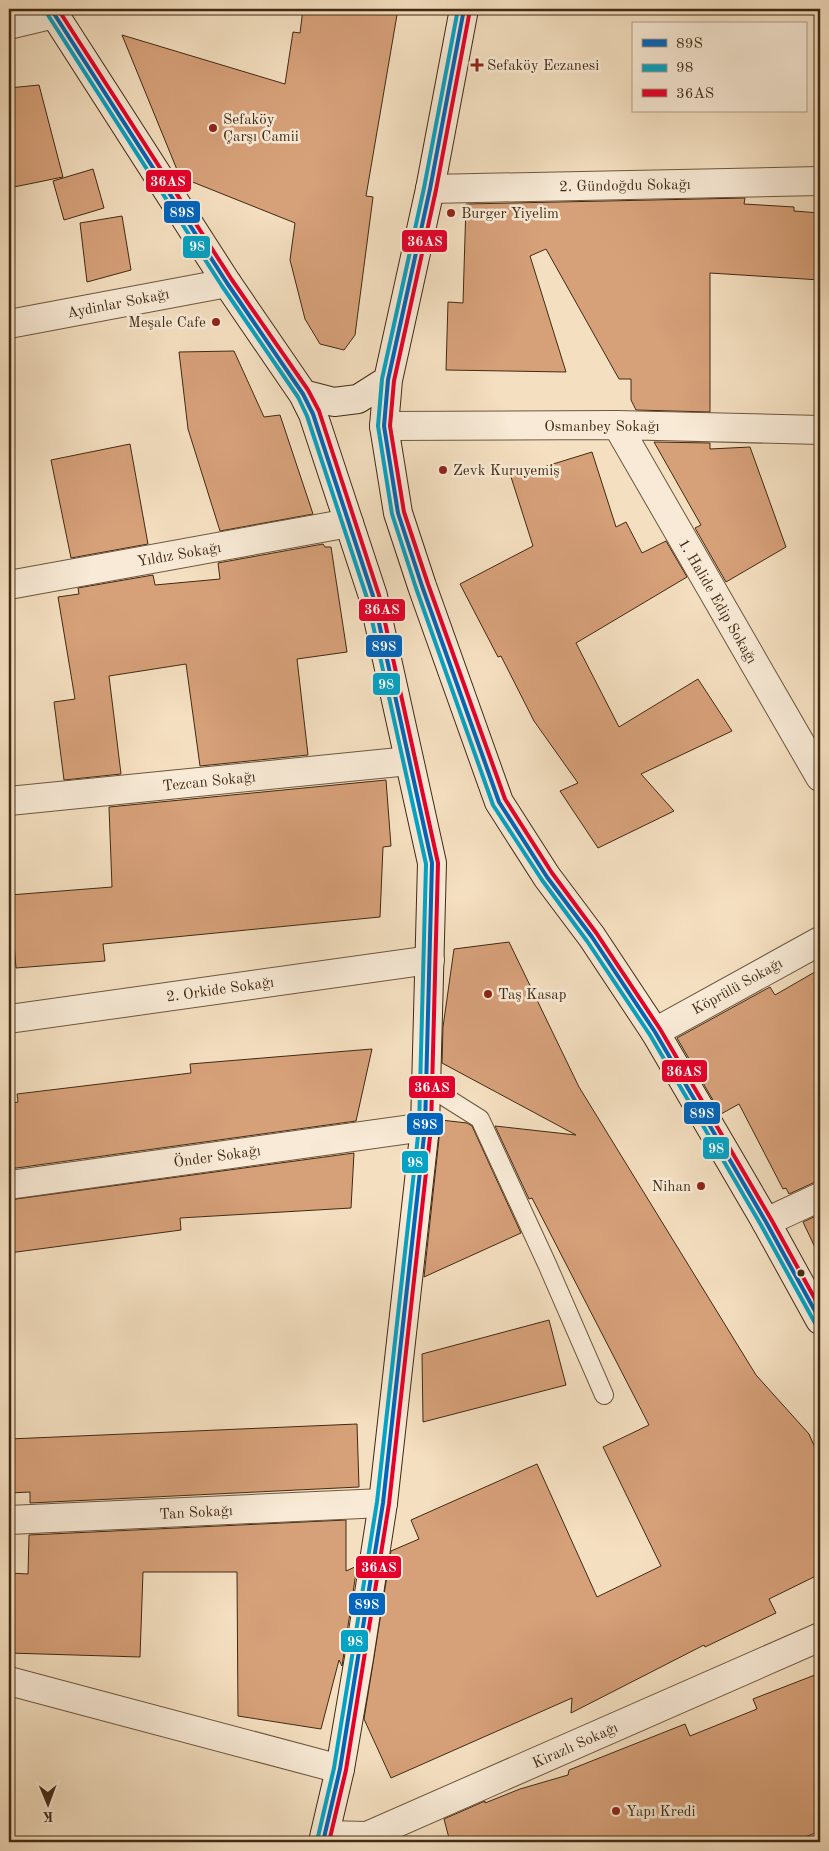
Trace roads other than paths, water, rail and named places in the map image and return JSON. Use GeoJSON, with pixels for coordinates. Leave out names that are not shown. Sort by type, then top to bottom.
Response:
{"type":"FeatureCollection","features":[{"type":"Feature","properties":{"kind":"street"},"geometry":{"type":"LineString","coordinates":[[464,9],[430,189],[388,380],[384,426],[398,513],[499,802],[548,877],[592,937],[655,1032],[766,1222],[820,1320]]}},
{"type":"Feature","properties":{"kind":"street"},"geometry":{"type":"LineString","coordinates":[[9,25],[53,12],[227,283],[303,394],[313,414],[373,596],[432,863],[425,1127],[383,1503],[340,1769],[324,1838]]}},
{"type":"Feature","properties":{"kind":"street","name":"2. Gündoğdu Sokağı"},"geometry":{"type":"LineString","coordinates":[[430,189],[820,181]]}},
{"type":"Feature","properties":{"kind":"street","name":"Aydinlar Sokağı"},"geometry":{"type":"LineString","coordinates":[[9,324],[227,283]]}},
{"type":"Feature","properties":{"kind":"street"},"geometry":{"type":"LineString","coordinates":[[303,394],[334,402],[358,399],[388,380]]}},
{"type":"Feature","properties":{"kind":"street","name":"Osmanbey Sokağı"},"geometry":{"type":"LineString","coordinates":[[384,426],[617,425],[820,430]]}},
{"type":"Feature","properties":{"kind":"street","name":"1. Halide Edip Sokağı"},"geometry":{"type":"LineString","coordinates":[[617,425],[820,777]]}},
{"type":"Feature","properties":{"kind":"street","name":"Yıldız Sokağı"},"geometry":{"type":"LineString","coordinates":[[9,585],[349,523]]}},
{"type":"Feature","properties":{"kind":"street","name":"Tezcan Sokağı"},"geometry":{"type":"LineString","coordinates":[[9,801],[409,761]]}},
{"type":"Feature","properties":{"kind":"street","name":"Köprülü Sokağı"},"geometry":{"type":"LineString","coordinates":[[655,1032],[820,941]]}},
{"type":"Feature","properties":{"kind":"street","name":"2. Orkide Sokağı"},"geometry":{"type":"LineString","coordinates":[[9,1019],[430,960]]}},
{"type":"Feature","properties":{"kind":"street","name":"Önder Sokağı"},"geometry":{"type":"LineString","coordinates":[[9,1185],[425,1127]]}},
{"type":"Feature","properties":{"kind":"street"},"geometry":{"type":"LineString","coordinates":[[766,1222],[820,1197]]}},
{"type":"Feature","properties":{"kind":"street","name":"Tan Sokağı"},"geometry":{"type":"LineString","coordinates":[[9,1520],[383,1503]]}},
{"type":"Feature","properties":{"kind":"street","name":"Kirazlı Sokağı"},"geometry":{"type":"LineString","coordinates":[[324,1838],[368,1836],[820,1637]]}},
{"type":"Feature","properties":{"kind":"street"},"geometry":{"type":"LineString","coordinates":[[9,1681],[340,1769]]}},
{"type":"Feature","properties":{"kind":"lane"},"geometry":{"type":"LineString","coordinates":[[426,1085],[480,1119],[547,1264],[604,1395]]}},
{"type":"Feature","properties":{"kind":"place","name":"Sefaköy Eczanesi"},"geometry":{"type":"Point","coordinates":[477,65]}},
{"type":"Feature","properties":{"kind":"place","name":"Sefaköy Çarşı Camii"},"geometry":{"type":"Point","coordinates":[213,128]}},
{"type":"Feature","properties":{"kind":"place","name":"Burger Yiyelim"},"geometry":{"type":"Point","coordinates":[451,213]}},
{"type":"Feature","properties":{"kind":"place","name":"Meşale Cafe"},"geometry":{"type":"Point","coordinates":[216,322]}},
{"type":"Feature","properties":{"kind":"place","name":"Zevk Kuruyemiş"},"geometry":{"type":"Point","coordinates":[443,470]}},
{"type":"Feature","properties":{"kind":"place","name":"Taş Kasap"},"geometry":{"type":"Point","coordinates":[488,994]}},
{"type":"Feature","properties":{"kind":"place","name":"Nihan"},"geometry":{"type":"Point","coordinates":[701,1186]}},
{"type":"Feature","properties":{"kind":"place","name":"Yapı Kredi"},"geometry":{"type":"Point","coordinates":[616,1811]}}]}
